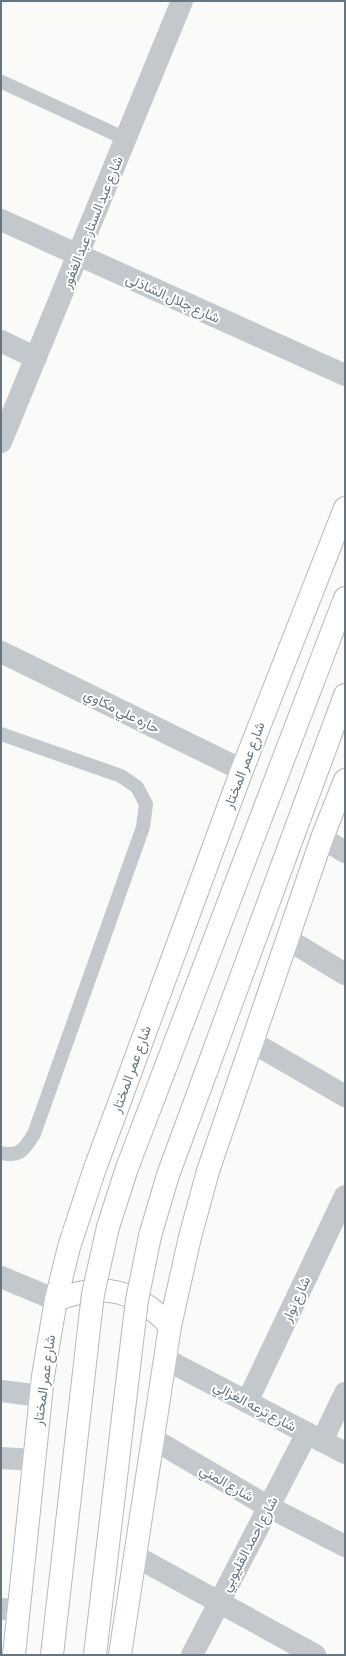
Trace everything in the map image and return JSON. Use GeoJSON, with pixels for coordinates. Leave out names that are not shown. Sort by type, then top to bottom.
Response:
{"type":"FeatureCollection","features":[{"type":"Feature","properties":{"kind":"main road","name":"شارع عمر المختار"},"geometry":{"type":"LineString","coordinates":[[14,1655],[10,1609],[34,1460],[41,1396],[56,1300],[69,1247],[94,1171],[242,770],[345,508]]}},
{"type":"Feature","properties":{"kind":"main road"},"geometry":{"type":"LineString","coordinates":[[52,1655],[88,1328],[108,1227],[127,1168],[345,598]]}},
{"type":"Feature","properties":{"kind":"main road"},"geometry":{"type":"LineString","coordinates":[[95,1655],[134,1320],[150,1236],[168,1175],[345,695]]}},
{"type":"Feature","properties":{"kind":"main road"},"geometry":{"type":"LineString","coordinates":[[120,1655],[170,1326],[190,1237],[208,1171],[322,838],[345,780]]}},
{"type":"Feature","properties":{"kind":"main road"},"geometry":{"type":"LineString","coordinates":[[56,1300],[73,1293],[91,1290],[109,1291],[127,1295],[143,1302],[158,1313],[170,1326]]}},
{"type":"Feature","properties":{"kind":"street","name":"شارع عبد الستار عبد الغفور"},"geometry":{"type":"LineString","coordinates":[[1,442],[182,1]]}},
{"type":"Feature","properties":{"kind":"street","name":"شارع جلال الشاذلى"},"geometry":{"type":"LineString","coordinates":[[1,220],[345,375]]}},
{"type":"Feature","properties":{"kind":"street"},"geometry":{"type":"LineString","coordinates":[[1,341],[36,358]]}},
{"type":"Feature","properties":{"kind":"street","name":"حاره علي مكاوي"},"geometry":{"type":"LineString","coordinates":[[1,652],[242,770]]}},
{"type":"Feature","properties":{"kind":"street"},"geometry":{"type":"LineString","coordinates":[[322,838],[345,852]]}},
{"type":"Feature","properties":{"kind":"street"},"geometry":{"type":"LineString","coordinates":[[287,939],[345,974]]}},
{"type":"Feature","properties":{"kind":"street"},"geometry":{"type":"LineString","coordinates":[[252,1042],[345,1096]]}},
{"type":"Feature","properties":{"kind":"street","name":"شارع نوار"},"geometry":{"type":"LineString","coordinates":[[247,1402],[345,1196]]}},
{"type":"Feature","properties":{"kind":"street"},"geometry":{"type":"LineString","coordinates":[[1,1277],[56,1300]]}},
{"type":"Feature","properties":{"kind":"street","name":"شارع ترعه الغزالي"},"geometry":{"type":"LineString","coordinates":[[165,1359],[345,1453]]}},
{"type":"Feature","properties":{"kind":"street"},"geometry":{"type":"LineString","coordinates":[[1,1391],[41,1396]]}},
{"type":"Feature","properties":{"kind":"street","name":"شارع احمد القليوبي"},"geometry":{"type":"LineString","coordinates":[[192,1655],[269,1507],[345,1393]]}},
{"type":"Feature","properties":{"kind":"street","name":"شارع المني"},"geometry":{"type":"LineString","coordinates":[[153,1439],[269,1507],[345,1546]]}},
{"type":"Feature","properties":{"kind":"street"},"geometry":{"type":"LineString","coordinates":[[1,1458],[34,1460]]}},
{"type":"Feature","properties":{"kind":"street"},"geometry":{"type":"LineString","coordinates":[[135,1556],[315,1655]]}},
{"type":"Feature","properties":{"kind":"lane"},"geometry":{"type":"LineString","coordinates":[[2,82],[126,139]]}},
{"type":"Feature","properties":{"kind":"lane"},"geometry":{"type":"LineString","coordinates":[[1,734],[120,776],[137,787],[146,804],[144,827],[34,1134],[24,1150],[12,1155],[1,1153]]}}]}
